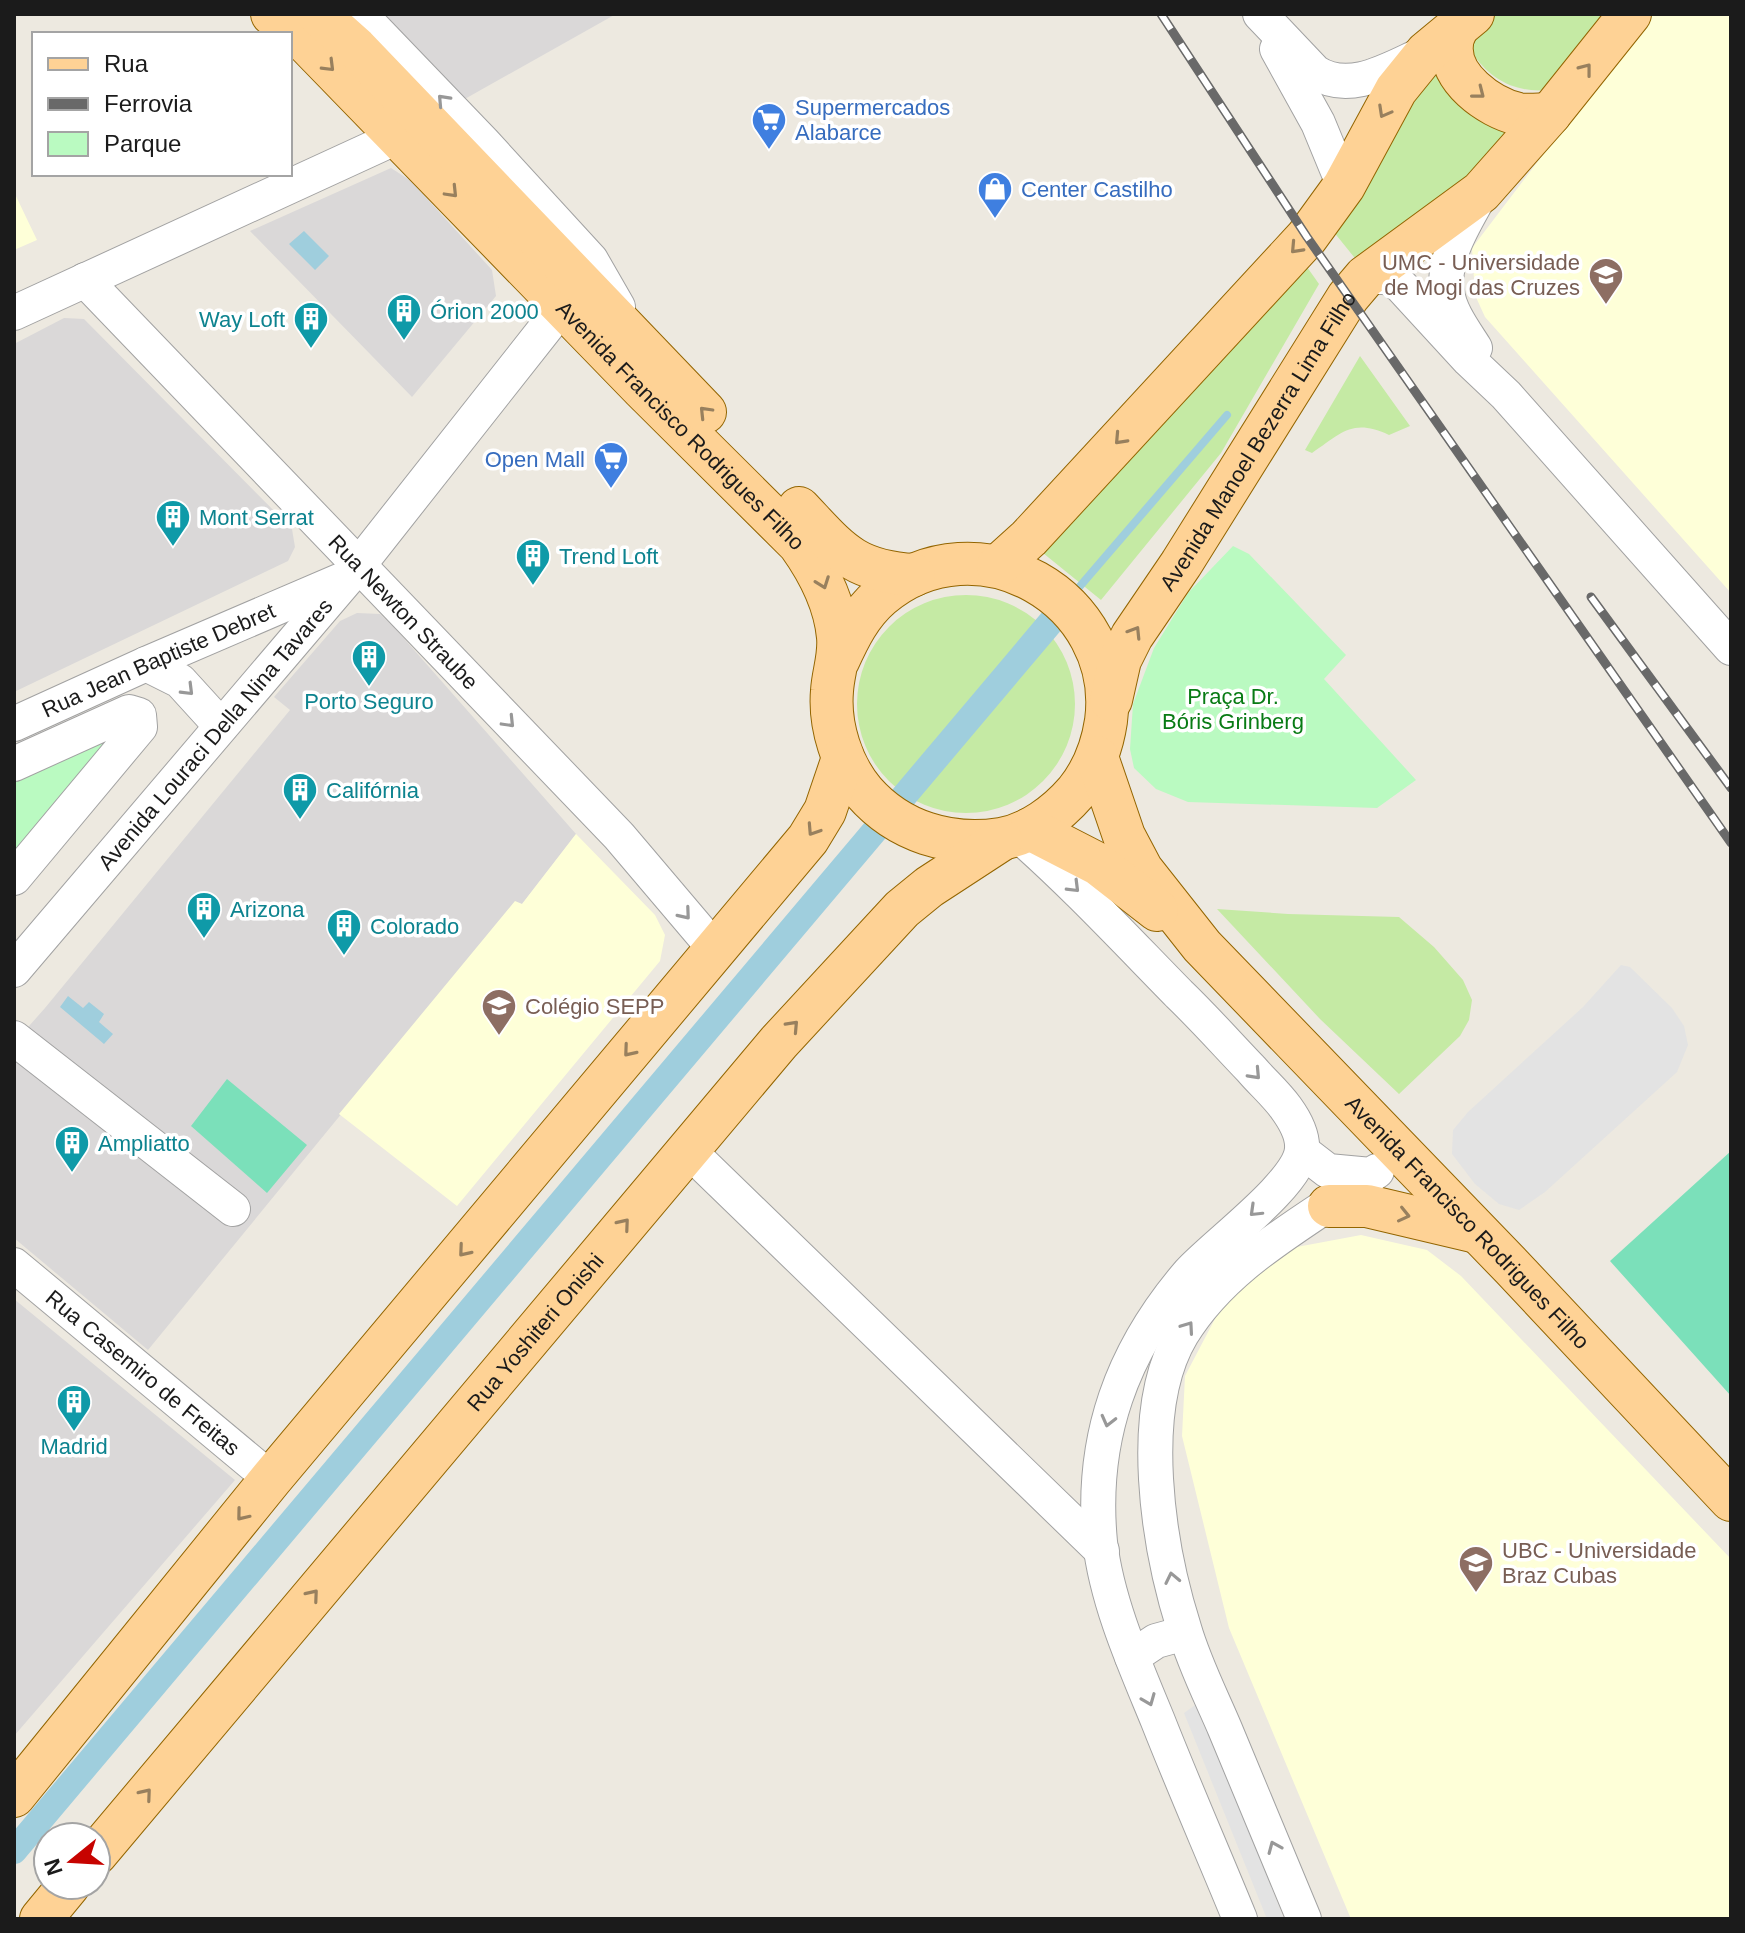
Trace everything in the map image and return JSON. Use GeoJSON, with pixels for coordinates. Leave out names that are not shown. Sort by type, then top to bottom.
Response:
{"type":"FeatureCollection","features":[{"type":"Feature","properties":{"kind":"main road","name":"Avenida Francisco Rodrigues Filho"},"geometry":{"type":"LineString","coordinates":[[272,14],[413,130],[641,344],[841,552],[868,569],[914,575]]}},
{"type":"Feature","properties":{"kind":"main road","name":"Avenida Francisco Rodrigues Filho"},"geometry":{"type":"LineString","coordinates":[[318,14],[356,48],[413,130],[563,306],[799,544],[819,572],[839,638],[832,691],[833,721],[843,758],[863,791],[888,815],[926,835],[964,842],[1017,834],[1062,808],[1087,779],[1101,745],[1109,697],[1099,652],[1076,613],[1040,583],[998,566],[951,565],[914,575],[881,596],[854,625],[838,661]]}},
{"type":"Feature","properties":{"kind":"main road","name":"Avenida Manoel Bezerra Lima Filho"},"geometry":{"type":"LineString","coordinates":[[1101,745],[1120,660],[1132,636],[1181,564],[1348,297],[1365,277],[1481,192],[1550,114],[1630,14]]}},
{"type":"Feature","properties":{"kind":"main road"},"geometry":{"type":"LineString","coordinates":[[998,566],[1029,538],[1307,237],[1344,186],[1396,90],[1426,53],[1466,20]]}},
{"type":"Feature","properties":{"kind":"main road"},"geometry":{"type":"LineString","coordinates":[[1466,20],[1452,44],[1455,63],[1467,83],[1484,98],[1520,115],[1550,114]]}},
{"type":"Feature","properties":{"kind":"main road","name":"Avenida Francisco Rodrigues Filho"},"geometry":{"type":"LineString","coordinates":[[1101,745],[1124,836],[1142,870],[1202,946],[1385,1163],[1477,1232],[1731,1500]]}},
{"type":"Feature","properties":{"kind":"main road"},"geometry":{"type":"LineString","coordinates":[[14,1796],[271,1479],[808,839],[825,811],[843,758]]}},
{"type":"Feature","properties":{"kind":"main road","name":"Avenida Francisco Rodrigues Filho"},"geometry":{"type":"LineString","coordinates":[[1017,834],[1098,864],[1202,946]]}},
{"type":"Feature","properties":{"kind":"main road","name":"Rua Yoshiteri Onishi"},"geometry":{"type":"LineString","coordinates":[[112,1835],[779,1042],[902,909],[929,887],[1017,834]]}},
{"type":"Feature","properties":{"kind":"main road"},"geometry":{"type":"LineString","coordinates":[[1329,1206],[1367,1206],[1477,1232]]}},
{"type":"Feature","properties":{"kind":"main road"},"geometry":{"type":"LineString","coordinates":[[41,1919],[56,1901]]}},
{"type":"Feature","properties":{"kind":"street"},"geometry":{"type":"LineString","coordinates":[[360,14],[591,260],[641,344]]}},
{"type":"Feature","properties":{"kind":"street"},"geometry":{"type":"LineString","coordinates":[[1259,14],[1315,72],[1325,78],[1354,81],[1426,53]]}},
{"type":"Feature","properties":{"kind":"street"},"geometry":{"type":"LineString","coordinates":[[1259,14],[1318,123],[1344,186]]}},
{"type":"Feature","properties":{"kind":"street"},"geometry":{"type":"LineString","coordinates":[[14,313],[413,130]]}},
{"type":"Feature","properties":{"kind":"street"},"geometry":{"type":"LineString","coordinates":[[1481,192],[1456,239],[1449,265],[1447,291],[1460,325],[1506,395]]}},
{"type":"Feature","properties":{"kind":"street"},"geometry":{"type":"LineString","coordinates":[[1365,277],[1388,277],[1401,286],[1506,395],[1731,648]]}},
{"type":"Feature","properties":{"kind":"street","name":"Rua Newton Straube"},"geometry":{"type":"LineString","coordinates":[[85,280],[352,572],[619,836],[714,948]]}},
{"type":"Feature","properties":{"kind":"street","name":"Avenida Louraci Della Nina Tavares"},"geometry":{"type":"LineString","coordinates":[[14,970],[352,572],[563,306]]}},
{"type":"Feature","properties":{"kind":"street","name":"Rua Jean Baptiste Debret"},"geometry":{"type":"LineString","coordinates":[[14,724],[352,572]]}},
{"type":"Feature","properties":{"kind":"street"},"geometry":{"type":"LineString","coordinates":[[146,664],[180,681],[221,726]]}},
{"type":"Feature","properties":{"kind":"street"},"geometry":{"type":"LineString","coordinates":[[14,764],[129,712],[139,715],[140,727],[14,878]]}},
{"type":"Feature","properties":{"kind":"street"},"geometry":{"type":"LineString","coordinates":[[1017,834],[1054,867],[1203,1018],[1284,1104],[1300,1134],[1302,1151],[1295,1167],[1279,1187],[1191,1270],[1165,1303],[1122,1376],[1106,1425],[1099,1496],[1102,1551],[1128,1644],[1240,1919]]}},
{"type":"Feature","properties":{"kind":"street"},"geometry":{"type":"LineString","coordinates":[[14,1038],[233,1209]]}},
{"type":"Feature","properties":{"kind":"street"},"geometry":{"type":"LineString","coordinates":[[687,1149],[1102,1551]]}},
{"type":"Feature","properties":{"kind":"street"},"geometry":{"type":"LineString","coordinates":[[1302,1151],[1328,1171],[1385,1163]]}},
{"type":"Feature","properties":{"kind":"street"},"geometry":{"type":"LineString","coordinates":[[1304,1919],[1182,1624],[1162,1521],[1154,1444],[1156,1410],[1167,1364],[1183,1333],[1201,1309],[1243,1264],[1268,1243],[1329,1206],[1385,1163]]}},
{"type":"Feature","properties":{"kind":"street","name":"Rua Casemiro de Freitas"},"geometry":{"type":"LineString","coordinates":[[14,1265],[271,1479]]}},
{"type":"Feature","properties":{"kind":"street"},"geometry":{"type":"LineString","coordinates":[[1128,1644],[1156,1641],[1182,1624]]}},
{"type":"Feature","properties":{"kind":"shaded area"},"geometry":{"type":"Polygon","coordinates":[[[372,14],[616,14],[463,100],[372,14]]]}},
{"type":"Feature","properties":{"kind":"shaded area","name":"UMC - Universidade de Mogi das Cruzes"},"geometry":{"type":"Polygon","coordinates":[[[1650,14],[1731,14],[1731,593],[1485,317],[1475,295],[1472,248],[1650,14]]]}},
{"type":"Feature","properties":{"kind":"shaded area","name":"Órion 2000"},"geometry":{"type":"Polygon","coordinates":[[[391,168],[411,181],[492,270],[496,296],[412,397],[250,231],[391,168]]]}},
{"type":"Feature","properties":{"kind":"shaded area"},"geometry":{"type":"Polygon","coordinates":[[[14,192],[37,240],[14,250],[14,192]]]}},
{"type":"Feature","properties":{"kind":"shaded area"},"geometry":{"type":"Polygon","coordinates":[[[64,318],[84,319],[292,529],[295,547],[288,561],[14,692],[14,344],[64,318]]]}},
{"type":"Feature","properties":{"kind":"shaded area"},"geometry":{"type":"Polygon","coordinates":[[[357,613],[380,614],[393,626],[576,834],[522,904],[515,902],[148,1350],[14,1238],[14,1043],[290,710],[274,697],[340,621],[357,613]]]}},
{"type":"Feature","properties":{"kind":"shaded area","name":"Colégio SEPP"},"geometry":{"type":"Polygon","coordinates":[[[576,834],[655,915],[665,935],[660,961],[457,1206],[339,1114],[515,901],[522,904],[576,834]]]}},
{"type":"Feature","properties":{"kind":"shaded area"},"geometry":{"type":"Polygon","coordinates":[[[1621,965],[1630,967],[1672,1008],[1684,1026],[1688,1045],[1677,1072],[1545,1192],[1519,1210],[1499,1204],[1475,1184],[1452,1154],[1453,1130],[1468,1112],[1583,1007],[1621,965]]]}},
{"type":"Feature","properties":{"kind":"shaded area","name":"UBC - Universidade Braz Cubas"},"geometry":{"type":"Polygon","coordinates":[[[1361,1235],[1427,1250],[1461,1276],[1731,1559],[1731,1919],[1351,1919],[1229,1628],[1182,1436],[1185,1376],[1228,1294],[1286,1249],[1361,1235]]]}},
{"type":"Feature","properties":{"kind":"shaded area"},"geometry":{"type":"Polygon","coordinates":[[[14,1299],[235,1480],[14,1736],[14,1299]]]}},
{"type":"Feature","properties":{"kind":"shaded area"},"geometry":{"type":"Polygon","coordinates":[[[1198,1703],[1284,1919],[1267,1919],[1184,1713],[1198,1703]]]}},
{"type":"Feature","properties":{"kind":"green space"},"geometry":{"type":"Polygon","coordinates":[[[1493,14],[1607,14],[1546,90],[1535,90],[1503,82],[1486,69],[1472,52],[1476,29],[1493,14]]]}},
{"type":"Feature","properties":{"kind":"green space"},"geometry":{"type":"Polygon","coordinates":[[[1435,66],[1449,93],[1466,111],[1487,124],[1515,134],[1492,162],[1358,262],[1333,231],[1409,103],[1435,66]]]}},
{"type":"Feature","properties":{"kind":"green space"},"geometry":{"type":"Polygon","coordinates":[[[1307,267],[1319,284],[1221,453],[1101,600],[1043,553],[1307,267]]]}},
{"type":"Feature","properties":{"kind":"green space"},"geometry":{"type":"Polygon","coordinates":[[[1360,356],[1410,426],[1389,435],[1356,428],[1340,434],[1312,453],[1305,450],[1360,356]]]}},
{"type":"Feature","properties":{"kind":"green space","name":"Praça Dr. Bóris Grinberg"},"geometry":{"type":"Polygon","coordinates":[[[1233,546],[1249,554],[1346,655],[1324,679],[1416,780],[1377,808],[1188,802],[1156,789],[1134,768],[1130,749],[1133,704],[1154,648],[1188,593],[1233,546]]]}},
{"type":"Feature","properties":{"kind":"green space"},"geometry":{"type":"Polygon","coordinates":[[[966,595],[1008,603],[1027,613],[1043,627],[1057,643],[1067,662],[1075,704],[1067,746],[1057,765],[1043,781],[1027,795],[1008,805],[966,813],[924,805],[905,795],[889,781],[875,765],[865,746],[857,704],[865,662],[875,643],[889,627],[905,613],[924,603],[966,595]]]}},
{"type":"Feature","properties":{"kind":"green space"},"geometry":{"type":"Polygon","coordinates":[[[141,700],[149,735],[14,896],[14,758],[141,700]]]}},
{"type":"Feature","properties":{"kind":"green space"},"geometry":{"type":"Polygon","coordinates":[[[1217,909],[1399,917],[1434,947],[1463,980],[1472,1000],[1469,1020],[1460,1036],[1399,1094],[1320,1019],[1217,909]]]}},
{"type":"Feature","properties":{"kind":"green space"},"geometry":{"type":"Polygon","coordinates":[[[227,1079],[307,1145],[267,1193],[191,1126],[227,1079]]]}},
{"type":"Feature","properties":{"kind":"green space"},"geometry":{"type":"Polygon","coordinates":[[[1731,1151],[1731,1396],[1610,1261],[1731,1151]]]}},
{"type":"Feature","properties":{"kind":"water"},"geometry":{"type":"Polygon","coordinates":[[[304,231],[329,256],[315,270],[289,244],[304,231]]]}},
{"type":"Feature","properties":{"kind":"water"},"geometry":{"type":"Polygon","coordinates":[[[68,996],[83,1008],[89,1002],[104,1014],[99,1022],[113,1034],[104,1044],[60,1007],[68,996]]]}},
{"type":"Feature","properties":{"kind":"waterway"},"geometry":{"type":"LineString","coordinates":[[1075,592],[1227,415]]}},
{"type":"Feature","properties":{"kind":"waterway"},"geometry":{"type":"LineString","coordinates":[[14,1851],[1056,616]]}},
{"type":"Feature","properties":{"kind":"railway"},"geometry":{"type":"LineString","coordinates":[[1161,14],[1307,237],[1731,843]]}},
{"type":"Feature","properties":{"kind":"railway"},"geometry":{"type":"LineString","coordinates":[[1591,597],[1731,788]]}},
{"type":"Feature","properties":{"kind":"place","name":"Supermercados Alabarce"},"geometry":{"type":"Point","coordinates":[769,151]}},
{"type":"Feature","properties":{"kind":"place","name":"Center Castilho"},"geometry":{"type":"Point","coordinates":[995,220]}},
{"type":"Feature","properties":{"kind":"place","name":"UMC - Universidade de Mogi das Cruzes"},"geometry":{"type":"Point","coordinates":[1606,306]}},
{"type":"Feature","properties":{"kind":"place","name":"Órion 2000"},"geometry":{"type":"Point","coordinates":[404,342]}},
{"type":"Feature","properties":{"kind":"place","name":"Way Loft"},"geometry":{"type":"Point","coordinates":[311,350]}},
{"type":"Feature","properties":{"kind":"place","name":"Open Mall"},"geometry":{"type":"Point","coordinates":[611,490]}},
{"type":"Feature","properties":{"kind":"place","name":"Mont Serrat"},"geometry":{"type":"Point","coordinates":[173,548]}},
{"type":"Feature","properties":{"kind":"place","name":"Trend Loft"},"geometry":{"type":"Point","coordinates":[533,587]}},
{"type":"Feature","properties":{"kind":"place","name":"Porto Seguro"},"geometry":{"type":"Point","coordinates":[369,688]}},
{"type":"Feature","properties":{"kind":"place","name":"Califórnia"},"geometry":{"type":"Point","coordinates":[300,821]}},
{"type":"Feature","properties":{"kind":"place","name":"Arizona"},"geometry":{"type":"Point","coordinates":[204,940]}},
{"type":"Feature","properties":{"kind":"place","name":"Colorado"},"geometry":{"type":"Point","coordinates":[344,957]}},
{"type":"Feature","properties":{"kind":"place","name":"Colégio SEPP"},"geometry":{"type":"Point","coordinates":[499,1037]}},
{"type":"Feature","properties":{"kind":"place","name":"Ampliatto"},"geometry":{"type":"Point","coordinates":[72,1174]}},
{"type":"Feature","properties":{"kind":"place","name":"Madrid"},"geometry":{"type":"Point","coordinates":[74,1433]}},
{"type":"Feature","properties":{"kind":"place","name":"UBC - Universidade Braz Cubas"},"geometry":{"type":"Point","coordinates":[1476,1594]}}]}
